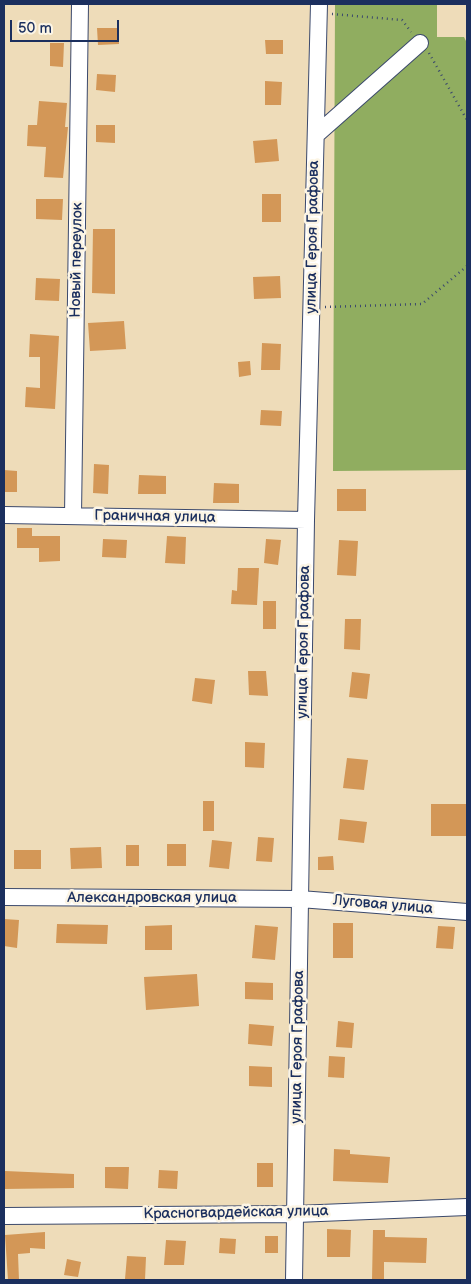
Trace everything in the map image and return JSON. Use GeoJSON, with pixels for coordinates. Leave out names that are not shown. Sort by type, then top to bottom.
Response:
{"type":"FeatureCollection","features":[{"type":"Feature","properties":{"kind":"street","name":"Новый переулок"},"geometry":{"type":"LineString","coordinates":[[73,515],[80,4]]}},
{"type":"Feature","properties":{"kind":"street","name":"улица Героя Графова"},"geometry":{"type":"LineString","coordinates":[[294,1280],[306,520],[319,4]]}},
{"type":"Feature","properties":{"kind":"street"},"geometry":{"type":"LineString","coordinates":[[316,135],[420,43]]}},
{"type":"Feature","properties":{"kind":"street","name":"Граничная улица"},"geometry":{"type":"LineString","coordinates":[[4,515],[306,520]]}},
{"type":"Feature","properties":{"kind":"street","name":"Александровская улица"},"geometry":{"type":"LineString","coordinates":[[4,897],[300,898]]}},
{"type":"Feature","properties":{"kind":"street","name":"Луговая улица"},"geometry":{"type":"LineString","coordinates":[[300,898],[467,912]]}},
{"type":"Feature","properties":{"kind":"street","name":"Красногвардейская улица"},"geometry":{"type":"LineString","coordinates":[[4,1216],[296,1214],[467,1207]]}},
{"type":"Feature","properties":{"kind":"path"},"geometry":{"type":"LineString","coordinates":[[311,308],[422,304],[467,266]]}},
{"type":"Feature","properties":{"kind":"green space"},"geometry":{"type":"Polygon","coordinates":[[[335,4],[437,4],[437,37],[464,37],[467,43],[467,470],[333,471],[335,4]]]}},
{"type":"Feature","properties":{"kind":"building"},"geometry":{"type":"Polygon","coordinates":[[[97,28],[118,28],[119,44],[98,45],[97,28]]]}},
{"type":"Feature","properties":{"kind":"building"},"geometry":{"type":"Polygon","coordinates":[[[265,40],[283,40],[283,54],[266,54],[265,40]]]}},
{"type":"Feature","properties":{"kind":"building"},"geometry":{"type":"Polygon","coordinates":[[[50,43],[64,43],[63,67],[50,66],[50,43]]]}},
{"type":"Feature","properties":{"kind":"building"},"geometry":{"type":"Polygon","coordinates":[[[97,74],[116,75],[115,92],[96,90],[97,74]]]}},
{"type":"Feature","properties":{"kind":"building"},"geometry":{"type":"Polygon","coordinates":[[[265,81],[282,82],[281,105],[265,105],[265,81]]]}},
{"type":"Feature","properties":{"kind":"building"},"geometry":{"type":"Polygon","coordinates":[[[39,101],[67,103],[65,127],[68,127],[63,178],[44,177],[46,147],[27,146],[28,125],[37,125],[39,101]]]}},
{"type":"Feature","properties":{"kind":"building"},"geometry":{"type":"Polygon","coordinates":[[[96,125],[115,125],[115,143],[96,142],[96,125]]]}},
{"type":"Feature","properties":{"kind":"building"},"geometry":{"type":"Polygon","coordinates":[[[277,139],[279,161],[255,163],[253,141],[277,139]]]}},
{"type":"Feature","properties":{"kind":"building"},"geometry":{"type":"Polygon","coordinates":[[[262,194],[281,194],[281,222],[262,222],[262,194]]]}},
{"type":"Feature","properties":{"kind":"building"},"geometry":{"type":"Polygon","coordinates":[[[36,199],[63,199],[62,220],[36,219],[36,199]]]}},
{"type":"Feature","properties":{"kind":"building"},"geometry":{"type":"Polygon","coordinates":[[[93,229],[115,229],[115,294],[92,293],[93,229]]]}},
{"type":"Feature","properties":{"kind":"building"},"geometry":{"type":"Polygon","coordinates":[[[280,276],[281,298],[254,299],[253,277],[280,276]]]}},
{"type":"Feature","properties":{"kind":"building"},"geometry":{"type":"Polygon","coordinates":[[[36,278],[60,279],[59,301],[35,300],[36,278]]]}},
{"type":"Feature","properties":{"kind":"building"},"geometry":{"type":"Polygon","coordinates":[[[124,321],[126,349],[90,351],[88,323],[124,321]]]}},
{"type":"Feature","properties":{"kind":"building"},"geometry":{"type":"Polygon","coordinates":[[[30,334],[59,336],[55,409],[25,407],[26,387],[40,388],[40,357],[29,357],[30,334]]]}},
{"type":"Feature","properties":{"kind":"building"},"geometry":{"type":"Polygon","coordinates":[[[262,343],[281,344],[280,370],[261,370],[262,343]]]}},
{"type":"Feature","properties":{"kind":"building"},"geometry":{"type":"Polygon","coordinates":[[[250,361],[251,375],[239,377],[238,362],[250,361]]]}},
{"type":"Feature","properties":{"kind":"building"},"geometry":{"type":"Polygon","coordinates":[[[261,410],[282,411],[281,426],[260,425],[261,410]]]}},
{"type":"Feature","properties":{"kind":"building"},"geometry":{"type":"Polygon","coordinates":[[[94,464],[109,465],[108,494],[93,493],[94,464]]]}},
{"type":"Feature","properties":{"kind":"building"},"geometry":{"type":"Polygon","coordinates":[[[4,470],[17,471],[17,492],[4,492],[4,470]]]}},
{"type":"Feature","properties":{"kind":"building"},"geometry":{"type":"Polygon","coordinates":[[[139,475],[166,476],[166,494],[138,494],[139,475]]]}},
{"type":"Feature","properties":{"kind":"building"},"geometry":{"type":"Polygon","coordinates":[[[214,483],[239,484],[239,503],[213,503],[214,483]]]}},
{"type":"Feature","properties":{"kind":"building"},"geometry":{"type":"Polygon","coordinates":[[[337,489],[366,489],[366,511],[337,511],[337,489]]]}},
{"type":"Feature","properties":{"kind":"building"},"geometry":{"type":"Polygon","coordinates":[[[17,528],[32,528],[32,536],[60,536],[60,561],[39,562],[39,548],[17,548],[17,528]]]}},
{"type":"Feature","properties":{"kind":"building"},"geometry":{"type":"Polygon","coordinates":[[[167,536],[186,537],[185,564],[165,563],[167,536]]]}},
{"type":"Feature","properties":{"kind":"building"},"geometry":{"type":"Polygon","coordinates":[[[103,539],[127,540],[126,558],[102,557],[103,539]]]}},
{"type":"Feature","properties":{"kind":"building"},"geometry":{"type":"Polygon","coordinates":[[[266,539],[281,540],[278,565],[264,563],[266,539]]]}},
{"type":"Feature","properties":{"kind":"building"},"geometry":{"type":"Polygon","coordinates":[[[339,540],[358,541],[356,576],[337,575],[339,540]]]}},
{"type":"Feature","properties":{"kind":"building"},"geometry":{"type":"Polygon","coordinates":[[[238,568],[259,568],[257,605],[231,604],[232,590],[237,591],[238,568]]]}},
{"type":"Feature","properties":{"kind":"building"},"geometry":{"type":"Polygon","coordinates":[[[263,601],[276,601],[276,629],[263,629],[263,601]]]}},
{"type":"Feature","properties":{"kind":"building"},"geometry":{"type":"Polygon","coordinates":[[[345,619],[361,619],[360,650],[344,649],[345,619]]]}},
{"type":"Feature","properties":{"kind":"building"},"geometry":{"type":"Polygon","coordinates":[[[248,671],[266,671],[268,696],[249,695],[248,671]]]}},
{"type":"Feature","properties":{"kind":"building"},"geometry":{"type":"Polygon","coordinates":[[[352,672],[370,674],[367,699],[349,697],[352,672]]]}},
{"type":"Feature","properties":{"kind":"building"},"geometry":{"type":"Polygon","coordinates":[[[195,678],[215,680],[212,704],[192,701],[195,678]]]}},
{"type":"Feature","properties":{"kind":"building"},"geometry":{"type":"Polygon","coordinates":[[[245,742],[265,743],[264,768],[245,767],[245,742]]]}},
{"type":"Feature","properties":{"kind":"building"},"geometry":{"type":"Polygon","coordinates":[[[347,758],[368,760],[364,790],[343,788],[347,758]]]}},
{"type":"Feature","properties":{"kind":"building"},"geometry":{"type":"Polygon","coordinates":[[[203,801],[214,801],[214,831],[203,831],[203,801]]]}},
{"type":"Feature","properties":{"kind":"building"},"geometry":{"type":"Polygon","coordinates":[[[431,804],[467,804],[467,836],[431,836],[431,804]]]}},
{"type":"Feature","properties":{"kind":"building"},"geometry":{"type":"Polygon","coordinates":[[[340,819],[367,822],[364,843],[338,840],[340,819]]]}},
{"type":"Feature","properties":{"kind":"building"},"geometry":{"type":"Polygon","coordinates":[[[258,837],[274,838],[272,862],[256,861],[258,837]]]}},
{"type":"Feature","properties":{"kind":"building"},"geometry":{"type":"Polygon","coordinates":[[[212,840],[232,842],[229,869],[209,867],[212,840]]]}},
{"type":"Feature","properties":{"kind":"building"},"geometry":{"type":"Polygon","coordinates":[[[167,844],[186,844],[186,866],[167,866],[167,844]]]}},
{"type":"Feature","properties":{"kind":"building"},"geometry":{"type":"Polygon","coordinates":[[[126,845],[139,845],[139,866],[126,866],[126,845]]]}},
{"type":"Feature","properties":{"kind":"building"},"geometry":{"type":"Polygon","coordinates":[[[101,847],[102,868],[71,869],[70,848],[101,847]]]}},
{"type":"Feature","properties":{"kind":"building"},"geometry":{"type":"Polygon","coordinates":[[[14,850],[41,850],[41,869],[14,869],[14,850]]]}},
{"type":"Feature","properties":{"kind":"building"},"geometry":{"type":"Polygon","coordinates":[[[333,856],[334,870],[318,870],[318,857],[333,856]]]}},
{"type":"Feature","properties":{"kind":"building"},"geometry":{"type":"Polygon","coordinates":[[[4,919],[19,920],[17,948],[4,946],[4,919]]]}},
{"type":"Feature","properties":{"kind":"building"},"geometry":{"type":"Polygon","coordinates":[[[333,923],[353,923],[353,958],[333,958],[333,923]]]}},
{"type":"Feature","properties":{"kind":"building"},"geometry":{"type":"Polygon","coordinates":[[[57,924],[108,925],[107,944],[56,943],[57,924]]]}},
{"type":"Feature","properties":{"kind":"building"},"geometry":{"type":"Polygon","coordinates":[[[172,925],[172,950],[145,950],[145,926],[172,925]]]}},
{"type":"Feature","properties":{"kind":"building"},"geometry":{"type":"Polygon","coordinates":[[[255,925],[278,927],[275,960],[252,958],[255,925]]]}},
{"type":"Feature","properties":{"kind":"building"},"geometry":{"type":"Polygon","coordinates":[[[438,926],[455,927],[453,949],[436,948],[438,926]]]}},
{"type":"Feature","properties":{"kind":"building"},"geometry":{"type":"Polygon","coordinates":[[[197,974],[199,1006],[146,1010],[144,977],[197,974]]]}},
{"type":"Feature","properties":{"kind":"building"},"geometry":{"type":"Polygon","coordinates":[[[245,982],[273,983],[273,1000],[245,999],[245,982]]]}},
{"type":"Feature","properties":{"kind":"building"},"geometry":{"type":"Polygon","coordinates":[[[338,1021],[354,1023],[352,1048],[336,1047],[338,1021]]]}},
{"type":"Feature","properties":{"kind":"building"},"geometry":{"type":"Polygon","coordinates":[[[249,1024],[274,1026],[272,1046],[248,1044],[249,1024]]]}},
{"type":"Feature","properties":{"kind":"building"},"geometry":{"type":"Polygon","coordinates":[[[329,1056],[345,1057],[344,1078],[328,1077],[329,1056]]]}},
{"type":"Feature","properties":{"kind":"building"},"geometry":{"type":"Polygon","coordinates":[[[249,1066],[272,1067],[272,1087],[249,1086],[249,1066]]]}},
{"type":"Feature","properties":{"kind":"building"},"geometry":{"type":"Polygon","coordinates":[[[334,1149],[350,1150],[350,1154],[390,1157],[388,1183],[333,1181],[334,1149]]]}},
{"type":"Feature","properties":{"kind":"building"},"geometry":{"type":"Polygon","coordinates":[[[257,1163],[273,1163],[273,1187],[257,1187],[257,1163]]]}},
{"type":"Feature","properties":{"kind":"building"},"geometry":{"type":"Polygon","coordinates":[[[105,1167],[129,1167],[128,1189],[105,1188],[105,1167]]]}},
{"type":"Feature","properties":{"kind":"building"},"geometry":{"type":"Polygon","coordinates":[[[159,1170],[178,1171],[177,1189],[158,1188],[159,1170]]]}},
{"type":"Feature","properties":{"kind":"building"},"geometry":{"type":"Polygon","coordinates":[[[5,1171],[74,1174],[74,1188],[4,1189],[5,1171]]]}},
{"type":"Feature","properties":{"kind":"building"},"geometry":{"type":"Polygon","coordinates":[[[327,1229],[351,1230],[350,1257],[327,1257],[327,1229]]]}},
{"type":"Feature","properties":{"kind":"building"},"geometry":{"type":"Polygon","coordinates":[[[373,1230],[385,1230],[385,1237],[427,1238],[426,1263],[384,1262],[384,1280],[372,1280],[373,1230]]]}},
{"type":"Feature","properties":{"kind":"building"},"geometry":{"type":"Polygon","coordinates":[[[45,1232],[45,1249],[30,1248],[30,1253],[18,1254],[19,1280],[8,1280],[5,1235],[45,1232]]]}},
{"type":"Feature","properties":{"kind":"building"},"geometry":{"type":"Polygon","coordinates":[[[265,1236],[278,1236],[278,1253],[265,1253],[265,1236]]]}},
{"type":"Feature","properties":{"kind":"building"},"geometry":{"type":"Polygon","coordinates":[[[220,1238],[236,1239],[235,1254],[219,1253],[220,1238]]]}},
{"type":"Feature","properties":{"kind":"building"},"geometry":{"type":"Polygon","coordinates":[[[166,1240],[186,1241],[184,1265],[164,1265],[166,1240]]]}},
{"type":"Feature","properties":{"kind":"building"},"geometry":{"type":"Polygon","coordinates":[[[127,1256],[146,1257],[145,1280],[125,1279],[127,1256]]]}},
{"type":"Feature","properties":{"kind":"building"},"geometry":{"type":"Polygon","coordinates":[[[67,1259],[81,1262],[78,1277],[64,1275],[67,1259]]]}}]}
